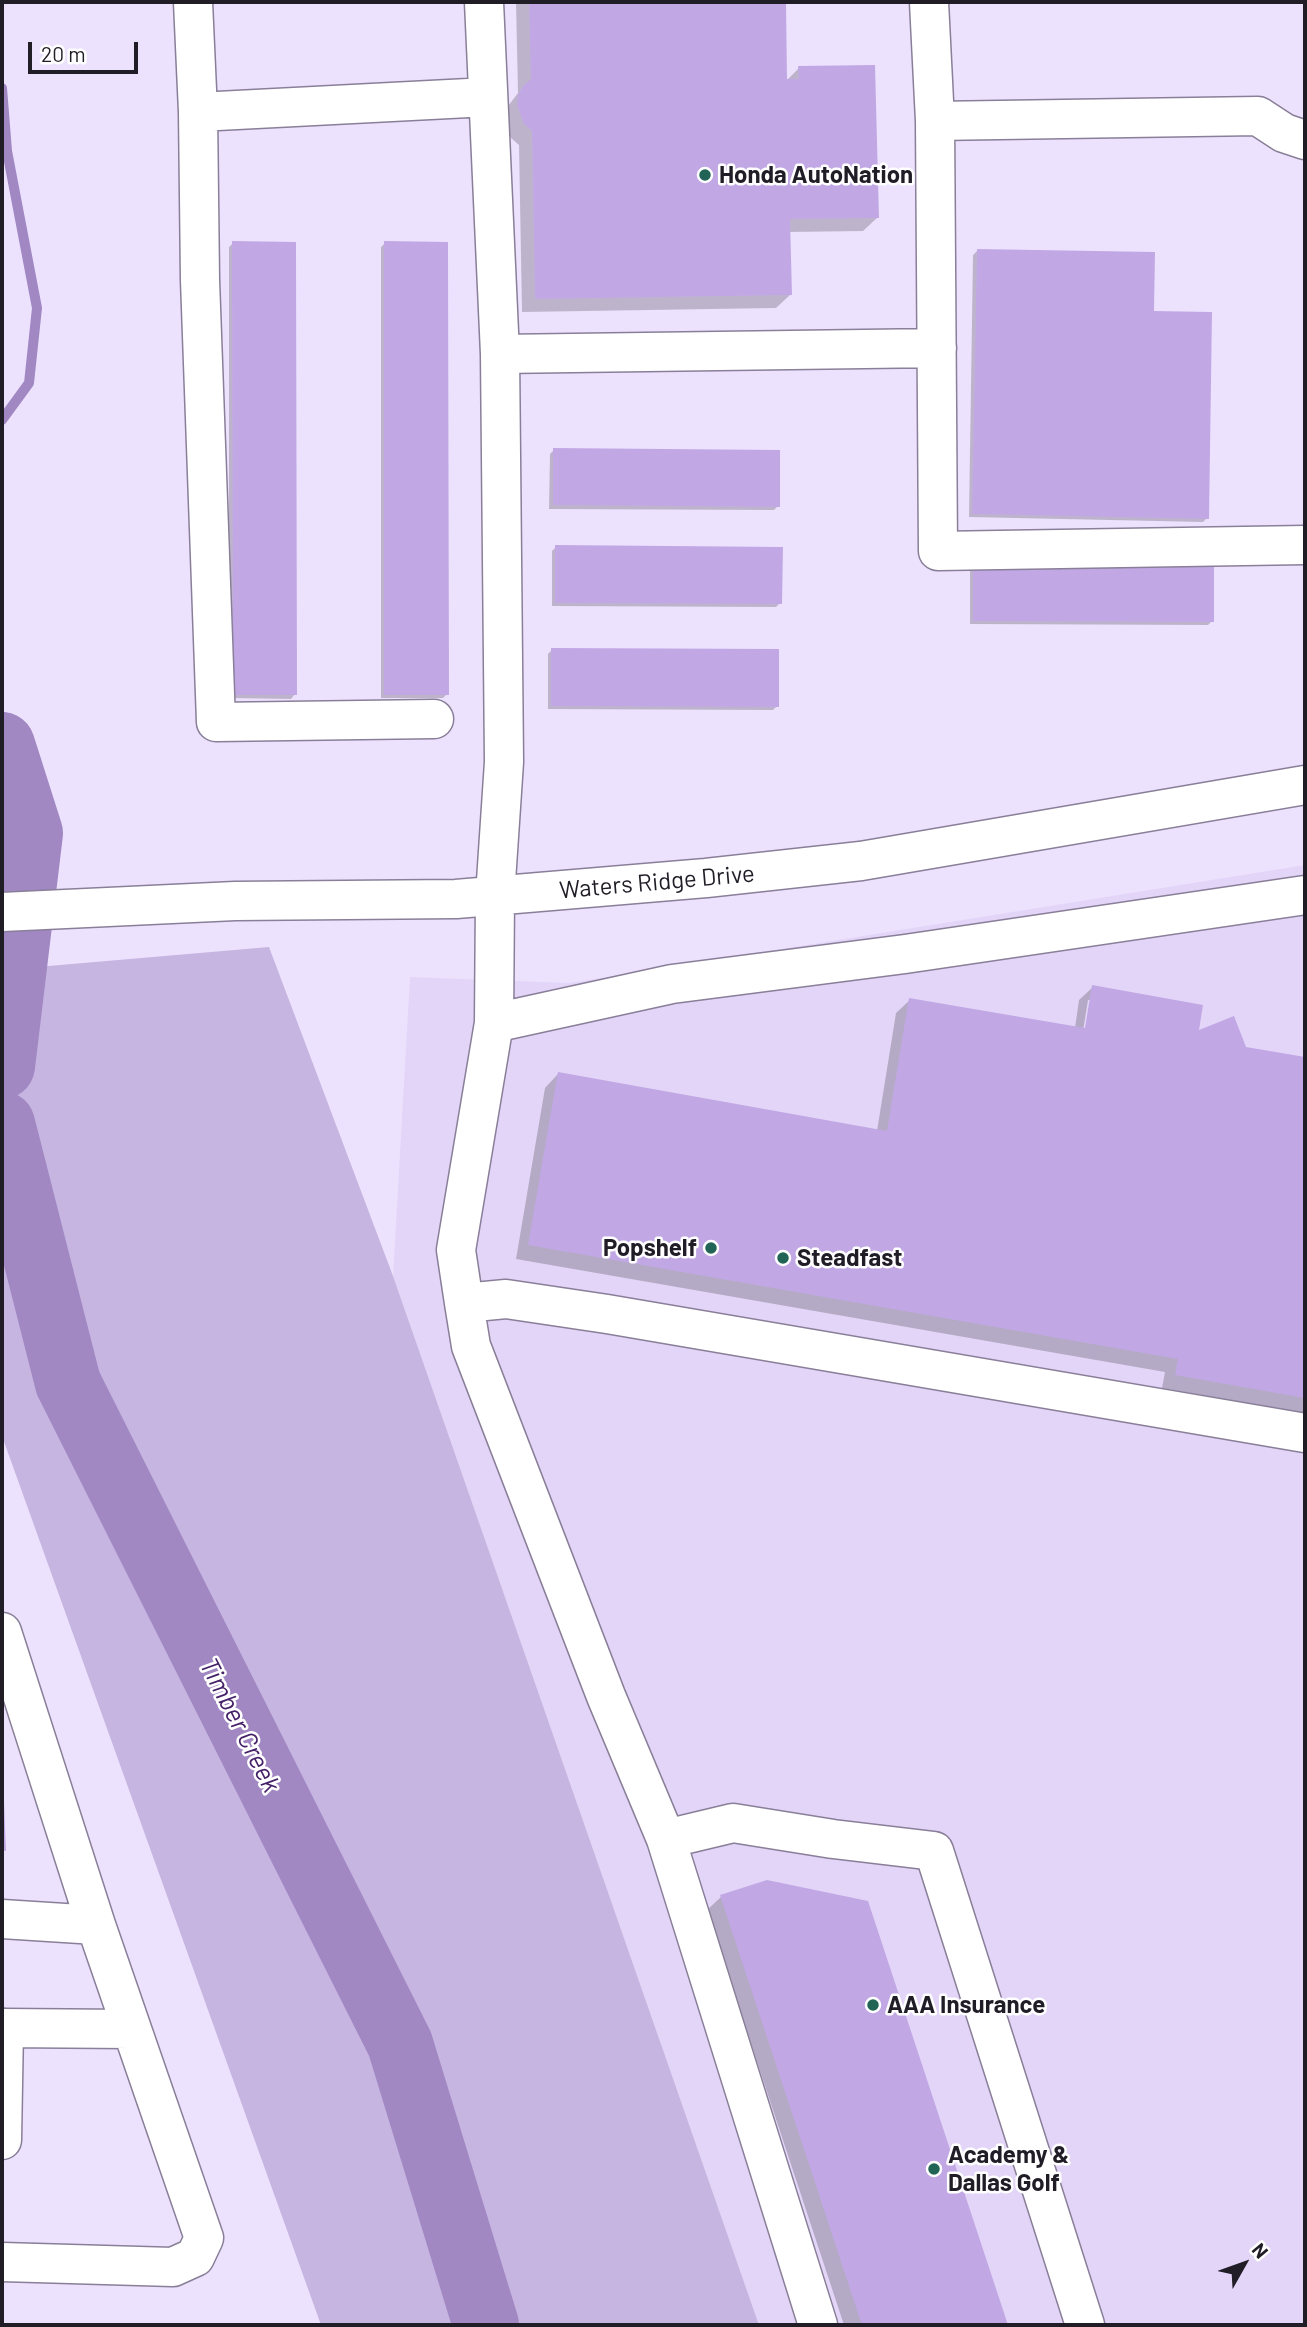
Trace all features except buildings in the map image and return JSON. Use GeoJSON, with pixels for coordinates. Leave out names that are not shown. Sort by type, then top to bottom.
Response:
{"type":"FeatureCollection","features":[{"type":"Feature","properties":{"kind":"street"},"geometry":{"type":"LineString","coordinates":[[193,2],[216,722],[433,719]]}},
{"type":"Feature","properties":{"kind":"street"},"geometry":{"type":"LineString","coordinates":[[484,2],[500,354],[503,762],[495,896],[494,1023],[456,1250],[471,1346],[606,1696],[666,1839],[818,2325]]}},
{"type":"Feature","properties":{"kind":"street"},"geometry":{"type":"LineString","coordinates":[[929,2],[935,121],[938,551],[1305,545]]}},
{"type":"Feature","properties":{"kind":"street"},"geometry":{"type":"LineString","coordinates":[[198,112],[488,97]]}},
{"type":"Feature","properties":{"kind":"street"},"geometry":{"type":"LineString","coordinates":[[935,121],[1258,116],[1284,133],[1305,140]]}},
{"type":"Feature","properties":{"kind":"street"},"geometry":{"type":"LineString","coordinates":[[500,354],[937,348]]}},
{"type":"Feature","properties":{"kind":"street","name":"Waters Ridge Drive"},"geometry":{"type":"LineString","coordinates":[[2,912],[234,901],[456,899],[706,878],[861,861],[1305,785]]}},
{"type":"Feature","properties":{"kind":"street"},"geometry":{"type":"LineString","coordinates":[[494,1023],[672,984],[905,954],[1305,895]]}},
{"type":"Feature","properties":{"kind":"street"},"geometry":{"type":"LineString","coordinates":[[464,1303],[506,1299],[607,1314],[1305,1433]]}},
{"type":"Feature","properties":{"kind":"street"},"geometry":{"type":"LineString","coordinates":[[2,1632],[96,1926],[204,2238],[195,2257],[173,2267],[2,2262]]}},
{"type":"Feature","properties":{"kind":"street"},"geometry":{"type":"LineString","coordinates":[[666,1839],[733,1823],[934,1851],[1085,2325]]}},
{"type":"Feature","properties":{"kind":"street"},"geometry":{"type":"LineString","coordinates":[[2,1919],[96,1926]]}},
{"type":"Feature","properties":{"kind":"street"},"geometry":{"type":"LineString","coordinates":[[2,2140],[3,2028],[131,2029]]}},
{"type":"Feature","properties":{"kind":"shaded area"},"geometry":{"type":"Polygon","coordinates":[[[1305,865],[1305,2325],[759,2325],[393,1276],[410,977],[570,983],[1305,865]]]}},
{"type":"Feature","properties":{"kind":"shaded area"},"geometry":{"type":"Polygon","coordinates":[[[269,947],[393,1276],[759,2325],[321,2325],[2,1436],[2,970],[269,947]]]}},
{"type":"Feature","properties":{"kind":"waterway"},"geometry":{"type":"LineString","coordinates":[[2,88],[7,151],[37,308],[29,383],[2,420]]}},
{"type":"Feature","properties":{"kind":"waterway","name":"Timber Creek"},"geometry":{"type":"LineString","coordinates":[[2,745],[30,833],[2,1066]]}},
{"type":"Feature","properties":{"kind":"waterway","name":"Timber Creek"},"geometry":{"type":"LineString","coordinates":[[2,1124],[68,1383],[400,2044],[486,2325]]}},
{"type":"Feature","properties":{"kind":"place","name":"Honda AutoNation"},"geometry":{"type":"Point","coordinates":[705,175]}},
{"type":"Feature","properties":{"kind":"place","name":"Popshelf"},"geometry":{"type":"Point","coordinates":[711,1248]}},
{"type":"Feature","properties":{"kind":"place","name":"Steadfast"},"geometry":{"type":"Point","coordinates":[783,1258]}},
{"type":"Feature","properties":{"kind":"place","name":"AAA Insurance"},"geometry":{"type":"Point","coordinates":[873,2005]}},
{"type":"Feature","properties":{"kind":"place","name":"Academy & Dallas Golf"},"geometry":{"type":"Point","coordinates":[934,2169]}}]}
